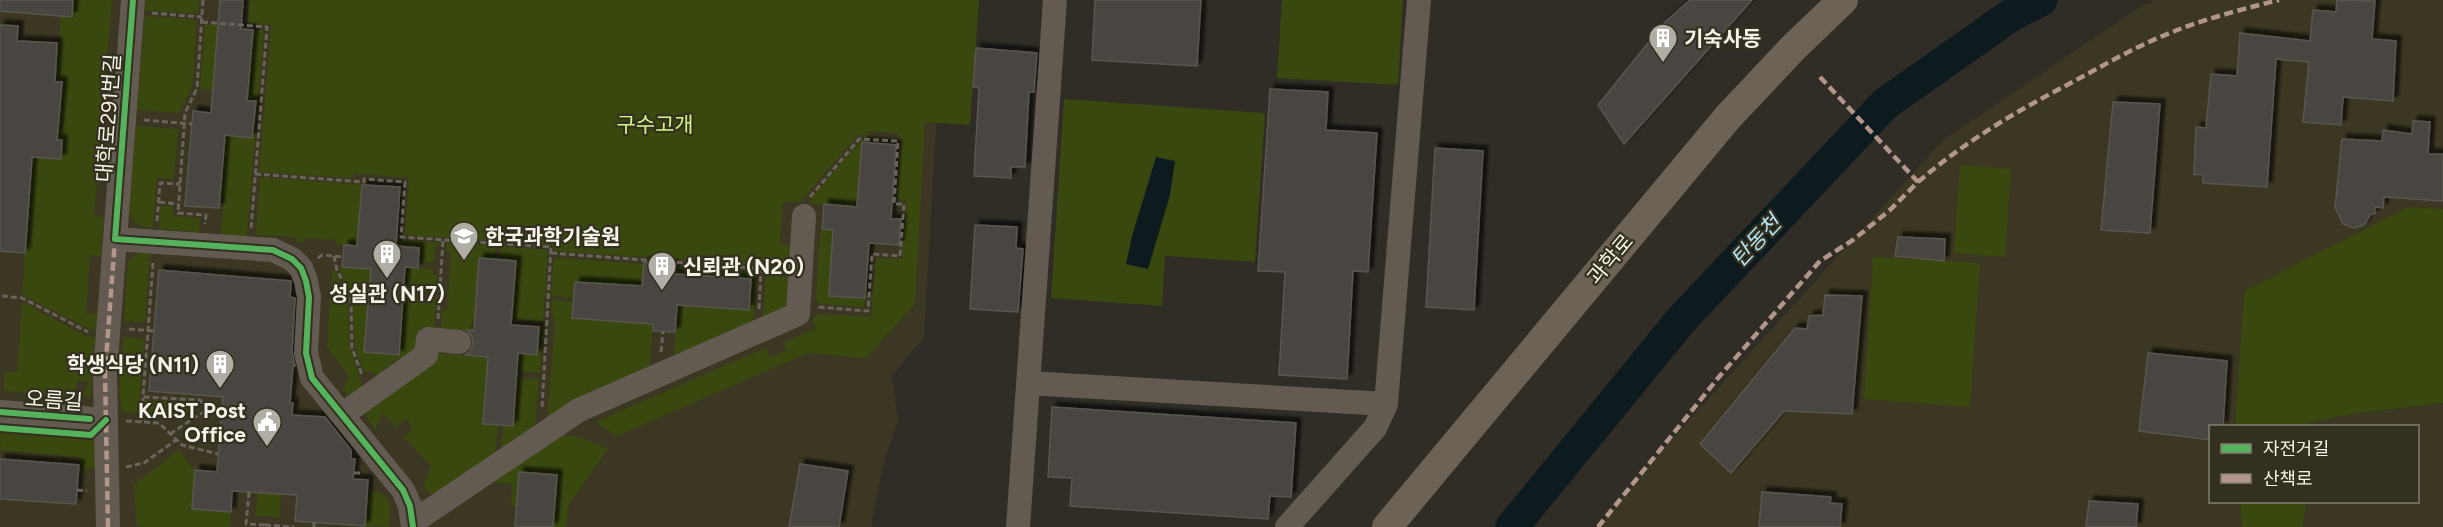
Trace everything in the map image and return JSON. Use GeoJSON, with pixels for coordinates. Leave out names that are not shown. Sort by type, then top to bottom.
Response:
{"type":"FeatureCollection","features":[{"type":"Feature","properties":{"kind":"main road","name":"과학로"},"geometry":{"type":"LineString","coordinates":[[1387,527],[1728,117],[1793,48],[1843,0]]}},
{"type":"Feature","properties":{"kind":"street"},"geometry":{"type":"LineString","coordinates":[[1018,527],[1055,0]]}},
{"type":"Feature","properties":{"kind":"street"},"geometry":{"type":"LineString","coordinates":[[1287,527],[1376,428],[1386,404],[1419,0]]}},
{"type":"Feature","properties":{"kind":"street","name":"대학로291번길"},"geometry":{"type":"LineString","coordinates":[[108,527],[105,373],[133,6]]}},
{"type":"Feature","properties":{"kind":"street"},"geometry":{"type":"LineString","coordinates":[[115,239],[273,250],[292,259],[301,268],[308,289],[306,353],[312,378],[403,490],[410,506],[413,524],[579,411],[798,314],[804,216]]}},
{"type":"Feature","properties":{"kind":"street"},"geometry":{"type":"LineString","coordinates":[[342,415],[426,355],[428,339],[448,341]]}},
{"type":"Feature","properties":{"kind":"street"},"geometry":{"type":"LineString","coordinates":[[1028,383],[1386,404]]}},
{"type":"Feature","properties":{"kind":"street","name":"오름길"},"geometry":{"type":"LineString","coordinates":[[0,412],[107,420]]}},
{"type":"Feature","properties":{"kind":"path"},"geometry":{"type":"LineString","coordinates":[[203,0],[197,88],[185,113],[177,213],[206,215]]}},
{"type":"Feature","properties":{"kind":"path"},"geometry":{"type":"LineString","coordinates":[[133,6],[202,17]]}},
{"type":"Feature","properties":{"kind":"path"},"geometry":{"type":"LineString","coordinates":[[202,22],[267,27],[252,222]]}},
{"type":"Feature","properties":{"kind":"path"},"geometry":{"type":"LineString","coordinates":[[124,118],[192,124]]}},
{"type":"Feature","properties":{"kind":"path"},"geometry":{"type":"LineString","coordinates":[[798,306],[868,311],[872,254],[900,256],[904,204],[894,204],[898,141],[859,139],[804,204],[804,216]]}},
{"type":"Feature","properties":{"kind":"path"},"geometry":{"type":"LineString","coordinates":[[255,174],[364,182],[364,179],[405,182],[401,237],[551,247],[541,435]]}},
{"type":"Feature","properties":{"kind":"path"},"geometry":{"type":"LineString","coordinates":[[157,216],[160,183],[180,184]]}},
{"type":"Feature","properties":{"kind":"path"},"geometry":{"type":"LineString","coordinates":[[159,202],[178,204]]}},
{"type":"Feature","properties":{"kind":"path"},"geometry":{"type":"LineString","coordinates":[[443,240],[448,341]]}},
{"type":"Feature","properties":{"kind":"path"},"geometry":{"type":"LineString","coordinates":[[551,254],[800,272]]}},
{"type":"Feature","properties":{"kind":"path"},"geometry":{"type":"LineString","coordinates":[[334,256],[337,270],[351,299],[352,348],[368,395]]}},
{"type":"Feature","properties":{"kind":"path"},"geometry":{"type":"LineString","coordinates":[[141,422],[154,260]]}},
{"type":"Feature","properties":{"kind":"path"},"geometry":{"type":"LineString","coordinates":[[757,333],[761,269]]}},
{"type":"Feature","properties":{"kind":"path"},"geometry":{"type":"LineString","coordinates":[[2,296],[22,298],[89,333]]}},
{"type":"Feature","properties":{"kind":"path"},"geometry":{"type":"LineString","coordinates":[[149,331],[154,331]]}},
{"type":"Feature","properties":{"kind":"path"},"geometry":{"type":"LineString","coordinates":[[143,397],[200,400],[208,409]]}},
{"type":"Feature","properties":{"kind":"path"},"geometry":{"type":"LineString","coordinates":[[170,434],[208,409],[222,410]]}},
{"type":"Feature","properties":{"kind":"path"},"geometry":{"type":"LineString","coordinates":[[107,420],[159,423],[176,440],[191,449],[218,454]]}},
{"type":"Feature","properties":{"kind":"path"},"geometry":{"type":"LineString","coordinates":[[144,463],[176,440]]}},
{"type":"Feature","properties":{"kind":"path"},"geometry":{"type":"LineString","coordinates":[[249,492],[246,524],[294,527]]}},
{"type":"Feature","properties":{"kind":"shaded area","name":"한국과학기술원"},"geometry":{"type":"Polygon","coordinates":[[[0,0],[622,0],[923,84],[936,125],[924,338],[892,375],[898,421],[883,465],[871,527],[0,527],[0,0]]]}},
{"type":"Feature","properties":{"kind":"shaded area"},"geometry":{"type":"Polygon","coordinates":[[[2156,0],[2443,0],[2443,209],[2408,207],[2244,291],[2235,425],[2209,425],[2209,503],[2240,503],[2242,527],[1599,527],[1648,466],[1942,141],[2141,6],[2156,0]]]}},
{"type":"Feature","properties":{"kind":"shaded area"},"geometry":{"type":"Polygon","coordinates":[[[1156,157],[1175,161],[1170,195],[1148,269],[1126,264],[1156,157]]]}},
{"type":"Feature","properties":{"kind":"shaded area"},"geometry":{"type":"Polygon","coordinates":[[[2443,403],[2443,527],[2303,527],[2306,503],[2419,503],[2419,425],[2305,425],[2305,423],[2352,414],[2443,403]]]}},
{"type":"Feature","properties":{"kind":"green space"},"geometry":{"type":"Polygon","coordinates":[[[73,0],[112,0],[94,216],[104,217],[101,256],[90,255],[86,313],[98,314],[97,330],[89,329],[22,295],[32,153],[51,154],[50,159],[61,159],[62,140],[55,140],[61,82],[56,82],[61,16],[73,0]]]}},
{"type":"Feature","properties":{"kind":"green space"},"geometry":{"type":"Polygon","coordinates":[[[146,0],[199,0],[198,14],[145,10],[146,0]]]}},
{"type":"Feature","properties":{"kind":"green space","name":"구수고개"},"geometry":{"type":"Polygon","coordinates":[[[249,0],[979,0],[970,125],[925,122],[915,304],[866,358],[808,353],[617,436],[595,422],[766,348],[770,358],[786,351],[783,343],[816,328],[812,320],[818,314],[871,317],[876,258],[902,259],[906,201],[896,200],[901,142],[897,133],[869,131],[868,136],[858,135],[800,202],[783,202],[780,244],[791,245],[790,267],[554,251],[554,245],[405,235],[409,178],[353,173],[353,178],[259,172],[271,25],[248,23],[249,0]]]}},
{"type":"Feature","properties":{"kind":"green space"},"geometry":{"type":"Polygon","coordinates":[[[1282,0],[1403,0],[1398,85],[1277,78],[1282,0]]]}},
{"type":"Feature","properties":{"kind":"green space"},"geometry":{"type":"Polygon","coordinates":[[[145,16],[197,20],[192,87],[179,113],[137,110],[145,16]]]}},
{"type":"Feature","properties":{"kind":"green space"},"geometry":{"type":"Polygon","coordinates":[[[205,24],[218,25],[213,90],[200,89],[205,24]]]}},
{"type":"Feature","properties":{"kind":"green space"},"geometry":{"type":"Polygon","coordinates":[[[253,30],[264,30],[247,238],[221,236],[224,198],[220,198],[225,135],[252,137],[255,102],[247,101],[253,30]]]}},
{"type":"Feature","properties":{"kind":"green space"},"geometry":{"type":"Polygon","coordinates":[[[1064,99],[1265,113],[1255,262],[1165,256],[1162,306],[1051,298],[1064,99]]]}},
{"type":"Feature","properties":{"kind":"green space"},"geometry":{"type":"Polygon","coordinates":[[[136,126],[178,129],[174,179],[157,178],[153,228],[138,224],[129,211],[136,126]]]}},
{"type":"Feature","properties":{"kind":"green space"},"geometry":{"type":"Polygon","coordinates":[[[859,142],[862,142],[857,207],[807,203],[859,142]]]}},
{"type":"Feature","properties":{"kind":"green space"},"geometry":{"type":"Polygon","coordinates":[[[1960,165],[2011,169],[2005,257],[1954,253],[1960,165]]]}},
{"type":"Feature","properties":{"kind":"green space"},"geometry":{"type":"Polygon","coordinates":[[[260,177],[362,185],[357,246],[336,245],[336,240],[305,238],[304,242],[296,242],[296,237],[256,235],[260,177]]]}},
{"type":"Feature","properties":{"kind":"green space"},"geometry":{"type":"Polygon","coordinates":[[[160,206],[173,206],[173,216],[200,218],[199,232],[159,229],[160,206]]]}},
{"type":"Feature","properties":{"kind":"green space"},"geometry":{"type":"Polygon","coordinates":[[[2408,207],[2443,209],[2443,403],[2352,414],[2305,425],[2235,425],[2244,291],[2408,207]]]}},
{"type":"Feature","properties":{"kind":"green space"},"geometry":{"type":"Polygon","coordinates":[[[820,229],[833,230],[829,296],[865,298],[864,307],[819,304],[816,300],[820,229]]]}},
{"type":"Feature","properties":{"kind":"green space"},"geometry":{"type":"Polygon","coordinates":[[[396,239],[440,243],[435,247],[434,263],[418,262],[419,248],[396,246],[396,239]]]}},
{"type":"Feature","properties":{"kind":"green space"},"geometry":{"type":"Polygon","coordinates":[[[446,243],[496,246],[495,259],[479,258],[474,331],[441,328],[442,310],[447,310],[451,252],[446,251],[446,243]]]}},
{"type":"Feature","properties":{"kind":"green space"},"geometry":{"type":"Polygon","coordinates":[[[500,246],[548,250],[543,322],[511,320],[515,261],[499,259],[500,246]]]}},
{"type":"Feature","properties":{"kind":"green space"},"geometry":{"type":"Polygon","coordinates":[[[140,252],[150,253],[145,322],[124,321],[128,262],[140,252]]]}},
{"type":"Feature","properties":{"kind":"green space"},"geometry":{"type":"Polygon","coordinates":[[[1873,257],[1980,263],[1970,407],[1864,399],[1873,257]]]}},
{"type":"Feature","properties":{"kind":"green space"},"geometry":{"type":"Polygon","coordinates":[[[554,258],[644,264],[642,286],[575,282],[574,298],[551,296],[554,258]]]}},
{"type":"Feature","properties":{"kind":"green space"},"geometry":{"type":"Polygon","coordinates":[[[342,267],[371,269],[365,352],[399,355],[404,297],[436,299],[434,328],[420,327],[419,350],[403,361],[399,358],[383,370],[386,374],[383,376],[364,371],[355,348],[352,299],[339,269],[342,267]]]}},
{"type":"Feature","properties":{"kind":"green space"},"geometry":{"type":"Polygon","coordinates":[[[405,267],[433,269],[433,275],[438,275],[436,293],[404,290],[405,267]]]}},
{"type":"Feature","properties":{"kind":"green space"},"geometry":{"type":"Polygon","coordinates":[[[673,267],[756,273],[753,325],[674,355],[677,305],[749,310],[751,280],[672,274],[673,267]]]}},
{"type":"Feature","properties":{"kind":"green space"},"geometry":{"type":"Polygon","coordinates":[[[335,270],[348,300],[350,347],[363,388],[350,398],[343,390],[349,376],[327,346],[332,271],[335,270]]]}},
{"type":"Feature","properties":{"kind":"green space"},"geometry":{"type":"Polygon","coordinates":[[[766,275],[789,277],[786,310],[762,322],[766,275]]]}},
{"type":"Feature","properties":{"kind":"green space"},"geometry":{"type":"Polygon","coordinates":[[[552,300],[574,302],[573,318],[653,324],[649,370],[547,420],[555,325],[551,309],[552,300]]]}},
{"type":"Feature","properties":{"kind":"green space"},"geometry":{"type":"Polygon","coordinates":[[[22,302],[88,337],[95,337],[91,397],[76,396],[80,391],[87,391],[87,382],[78,381],[74,396],[4,391],[5,372],[17,372],[22,302]]]}},
{"type":"Feature","properties":{"kind":"green space"},"geometry":{"type":"Polygon","coordinates":[[[539,327],[543,328],[540,373],[517,371],[518,353],[537,354],[539,327]]]}},
{"type":"Feature","properties":{"kind":"green space"},"geometry":{"type":"Polygon","coordinates":[[[123,337],[144,339],[139,414],[123,412],[119,393],[123,337]]]}},
{"type":"Feature","properties":{"kind":"green space"},"geometry":{"type":"Polygon","coordinates":[[[437,353],[488,357],[484,424],[498,425],[495,455],[433,494],[423,485],[431,466],[404,437],[413,428],[406,419],[396,427],[382,413],[375,430],[366,416],[365,409],[437,353]]]}},
{"type":"Feature","properties":{"kind":"green space"},"geometry":{"type":"Polygon","coordinates":[[[516,378],[539,379],[535,427],[501,451],[503,425],[513,426],[516,378]]]}},
{"type":"Feature","properties":{"kind":"green space"},"geometry":{"type":"Polygon","coordinates":[[[144,400],[193,403],[197,407],[175,417],[143,414],[144,400]]]}},
{"type":"Feature","properties":{"kind":"green space"},"geometry":{"type":"Polygon","coordinates":[[[1,433],[98,441],[100,477],[93,469],[87,469],[81,478],[78,478],[79,457],[0,450],[1,433]]]}},
{"type":"Feature","properties":{"kind":"green space"},"geometry":{"type":"Polygon","coordinates":[[[562,435],[579,437],[608,449],[569,504],[566,527],[553,527],[557,475],[519,472],[516,506],[511,505],[512,484],[492,482],[562,435]]]}},
{"type":"Feature","properties":{"kind":"green space"},"geometry":{"type":"Polygon","coordinates":[[[178,450],[231,512],[230,527],[142,527],[136,525],[134,485],[178,450]]]}},
{"type":"Feature","properties":{"kind":"green space"},"geometry":{"type":"Polygon","coordinates":[[[368,491],[387,497],[390,506],[389,527],[365,526],[368,491]]]}},
{"type":"Feature","properties":{"kind":"green space"},"geometry":{"type":"Polygon","coordinates":[[[258,492],[281,494],[280,517],[256,516],[258,492]]]}},
{"type":"Feature","properties":{"kind":"green space"},"geometry":{"type":"Polygon","coordinates":[[[2240,503],[2306,503],[2303,527],[2242,527],[2240,503]]]}},
{"type":"Feature","properties":{"kind":"building"},"geometry":{"type":"Polygon","coordinates":[[[0,0],[73,0],[72,17],[0,11],[0,0]]]}},
{"type":"Feature","properties":{"kind":"building"},"geometry":{"type":"Polygon","coordinates":[[[220,0],[243,0],[241,29],[253,30],[247,101],[256,101],[252,138],[225,135],[219,208],[185,206],[193,111],[211,113],[220,0]]]}},
{"type":"Feature","properties":{"kind":"building"},"geometry":{"type":"Polygon","coordinates":[[[1095,0],[1201,0],[1197,66],[1092,60],[1095,0]]]}},
{"type":"Feature","properties":{"kind":"building","name":"기숙사동"},"geometry":{"type":"Polygon","coordinates":[[[1690,0],[1752,0],[1624,144],[1598,105],[1664,23],[1690,0]]]}},
{"type":"Feature","properties":{"kind":"building"},"geometry":{"type":"Polygon","coordinates":[[[2337,0],[2375,1],[2372,39],[2396,41],[2393,101],[2343,97],[2341,125],[2303,122],[2309,62],[2276,59],[2267,187],[2203,183],[2203,174],[2194,175],[2196,127],[2206,128],[2211,74],[2237,76],[2240,33],[2310,41],[2313,10],[2336,12],[2337,0]]]}},
{"type":"Feature","properties":{"kind":"building"},"geometry":{"type":"Polygon","coordinates":[[[0,25],[18,26],[17,41],[57,43],[55,82],[62,82],[57,140],[62,140],[61,159],[32,157],[25,253],[0,251],[0,25]]]}},
{"type":"Feature","properties":{"kind":"building"},"geometry":{"type":"Polygon","coordinates":[[[976,48],[1037,53],[1034,92],[1029,92],[1025,167],[1011,167],[1011,178],[974,176],[979,88],[973,87],[976,48]]]}},
{"type":"Feature","properties":{"kind":"building"},"geometry":{"type":"Polygon","coordinates":[[[1270,89],[1328,92],[1326,130],[1377,133],[1368,272],[1353,271],[1347,379],[1279,375],[1285,272],[1258,271],[1270,89]]]}},
{"type":"Feature","properties":{"kind":"building"},"geometry":{"type":"Polygon","coordinates":[[[2113,102],[2160,104],[2150,233],[2101,230],[2113,102]]]}},
{"type":"Feature","properties":{"kind":"building"},"geometry":{"type":"Polygon","coordinates":[[[2413,121],[2430,122],[2428,154],[2443,154],[2443,201],[2384,197],[2383,208],[2375,207],[2375,214],[2371,214],[2364,225],[2354,228],[2343,224],[2335,207],[2342,139],[2382,141],[2383,130],[2412,134],[2413,121]]]}},
{"type":"Feature","properties":{"kind":"building"},"geometry":{"type":"Polygon","coordinates":[[[862,142],[896,145],[891,219],[901,219],[899,245],[869,243],[865,298],[829,296],[833,230],[822,229],[824,204],[857,207],[862,142]]]}},
{"type":"Feature","properties":{"kind":"building"},"geometry":{"type":"Polygon","coordinates":[[[1435,148],[1483,151],[1474,310],[1426,307],[1435,148]]]}},
{"type":"Feature","properties":{"kind":"building","name":"성실관 (N17)"},"geometry":{"type":"Polygon","coordinates":[[[362,185],[400,187],[396,246],[419,248],[418,268],[405,267],[399,355],[364,352],[371,269],[342,267],[344,245],[357,246],[362,185]]]}},
{"type":"Feature","properties":{"kind":"building"},"geometry":{"type":"Polygon","coordinates":[[[975,225],[1017,227],[1016,248],[1023,249],[1018,312],[970,309],[975,225]]]}},
{"type":"Feature","properties":{"kind":"building"},"geometry":{"type":"Polygon","coordinates":[[[1898,237],[1945,239],[1944,261],[1895,256],[1898,237]]]}},
{"type":"Feature","properties":{"kind":"building"},"geometry":{"type":"Polygon","coordinates":[[[479,258],[516,261],[511,325],[539,327],[537,355],[518,353],[513,426],[483,424],[488,357],[465,355],[473,344],[472,337],[467,330],[474,331],[479,258]]]}},
{"type":"Feature","properties":{"kind":"building","name":"신뢰관 (N20)"},"geometry":{"type":"Polygon","coordinates":[[[644,262],[673,265],[674,274],[751,279],[749,310],[677,305],[675,332],[653,331],[653,324],[572,318],[575,282],[642,286],[644,262]]]}},
{"type":"Feature","properties":{"kind":"building","name":"학생식당 (N11)"},"geometry":{"type":"Polygon","coordinates":[[[159,270],[291,281],[290,297],[295,298],[292,352],[295,366],[293,366],[290,403],[293,403],[292,415],[325,417],[351,450],[351,459],[355,459],[353,479],[368,480],[365,526],[295,521],[297,495],[232,491],[231,512],[192,509],[195,470],[217,472],[223,397],[149,391],[159,270]]]}},
{"type":"Feature","properties":{"kind":"building"},"geometry":{"type":"Polygon","coordinates":[[[1825,295],[1862,296],[1852,414],[1784,411],[1731,473],[1700,444],[1795,328],[1807,329],[1809,316],[1823,315],[1825,295]]]}},
{"type":"Feature","properties":{"kind":"building"},"geometry":{"type":"Polygon","coordinates":[[[2148,353],[2227,361],[2223,425],[2209,425],[2209,440],[2139,431],[2148,353]]]}},
{"type":"Feature","properties":{"kind":"building"},"geometry":{"type":"Polygon","coordinates":[[[1052,407],[1296,423],[1291,497],[1270,496],[1268,519],[1070,506],[1072,478],[1048,477],[1052,407]]]}},
{"type":"Feature","properties":{"kind":"building"},"geometry":{"type":"Polygon","coordinates":[[[0,459],[79,465],[76,504],[0,499],[0,459]]]}},
{"type":"Feature","properties":{"kind":"building"},"geometry":{"type":"Polygon","coordinates":[[[800,464],[848,471],[839,527],[789,527],[800,464]]]}},
{"type":"Feature","properties":{"kind":"building"},"geometry":{"type":"Polygon","coordinates":[[[519,472],[557,475],[553,527],[515,527],[519,472]]]}},
{"type":"Feature","properties":{"kind":"building"},"geometry":{"type":"Polygon","coordinates":[[[1762,492],[1831,497],[1830,503],[1842,504],[1840,527],[1759,527],[1762,492]]]}},
{"type":"Feature","properties":{"kind":"building"},"geometry":{"type":"Polygon","coordinates":[[[2089,501],[2138,504],[2136,527],[2086,527],[2089,501]]]}},
{"type":"Feature","properties":{"kind":"waterway","name":"탄동천"},"geometry":{"type":"LineString","coordinates":[[1512,527],[1682,319],[1885,104],[2011,15],[2041,0]]}},
{"type":"Feature","properties":{"kind":"marked path"},"geometry":{"type":"LineString","coordinates":[[1918,182],[1971,141],[2009,117],[2131,51],[2196,23],[2279,0]]}},
{"type":"Feature","properties":{"kind":"marked path"},"geometry":{"type":"LineString","coordinates":[[1598,527],[1718,378],[1820,261],[1853,240],[1890,210],[1918,182],[1820,77]]}},
{"type":"Feature","properties":{"kind":"marked path"},"geometry":{"type":"LineString","coordinates":[[108,527],[105,373],[115,239]]}},
{"type":"Feature","properties":{"kind":"cycle path"},"geometry":{"type":"LineString","coordinates":[[133,0],[115,239],[273,250],[292,259],[301,268],[309,297],[306,353],[312,378],[403,490],[410,506],[413,527]]}},
{"type":"Feature","properties":{"kind":"cycle path"},"geometry":{"type":"LineString","coordinates":[[0,412],[90,419]]}},
{"type":"Feature","properties":{"kind":"cycle path"},"geometry":{"type":"LineString","coordinates":[[0,428],[91,435],[106,420]]}},
{"type":"Feature","properties":{"kind":"place","name":"기숙사동"},"geometry":{"type":"Point","coordinates":[1663,64]}},
{"type":"Feature","properties":{"kind":"place","name":"한국과학기술원"},"geometry":{"type":"Point","coordinates":[464,262]}},
{"type":"Feature","properties":{"kind":"place","name":"성실관 (N17)"},"geometry":{"type":"Point","coordinates":[387,280]}},
{"type":"Feature","properties":{"kind":"place","name":"신뢰관 (N20)"},"geometry":{"type":"Point","coordinates":[662,292]}},
{"type":"Feature","properties":{"kind":"place","name":"학생식당 (N11)"},"geometry":{"type":"Point","coordinates":[220,390]}},
{"type":"Feature","properties":{"kind":"place","name":"KAIST Post Office"},"geometry":{"type":"Point","coordinates":[267,448]}}]}
